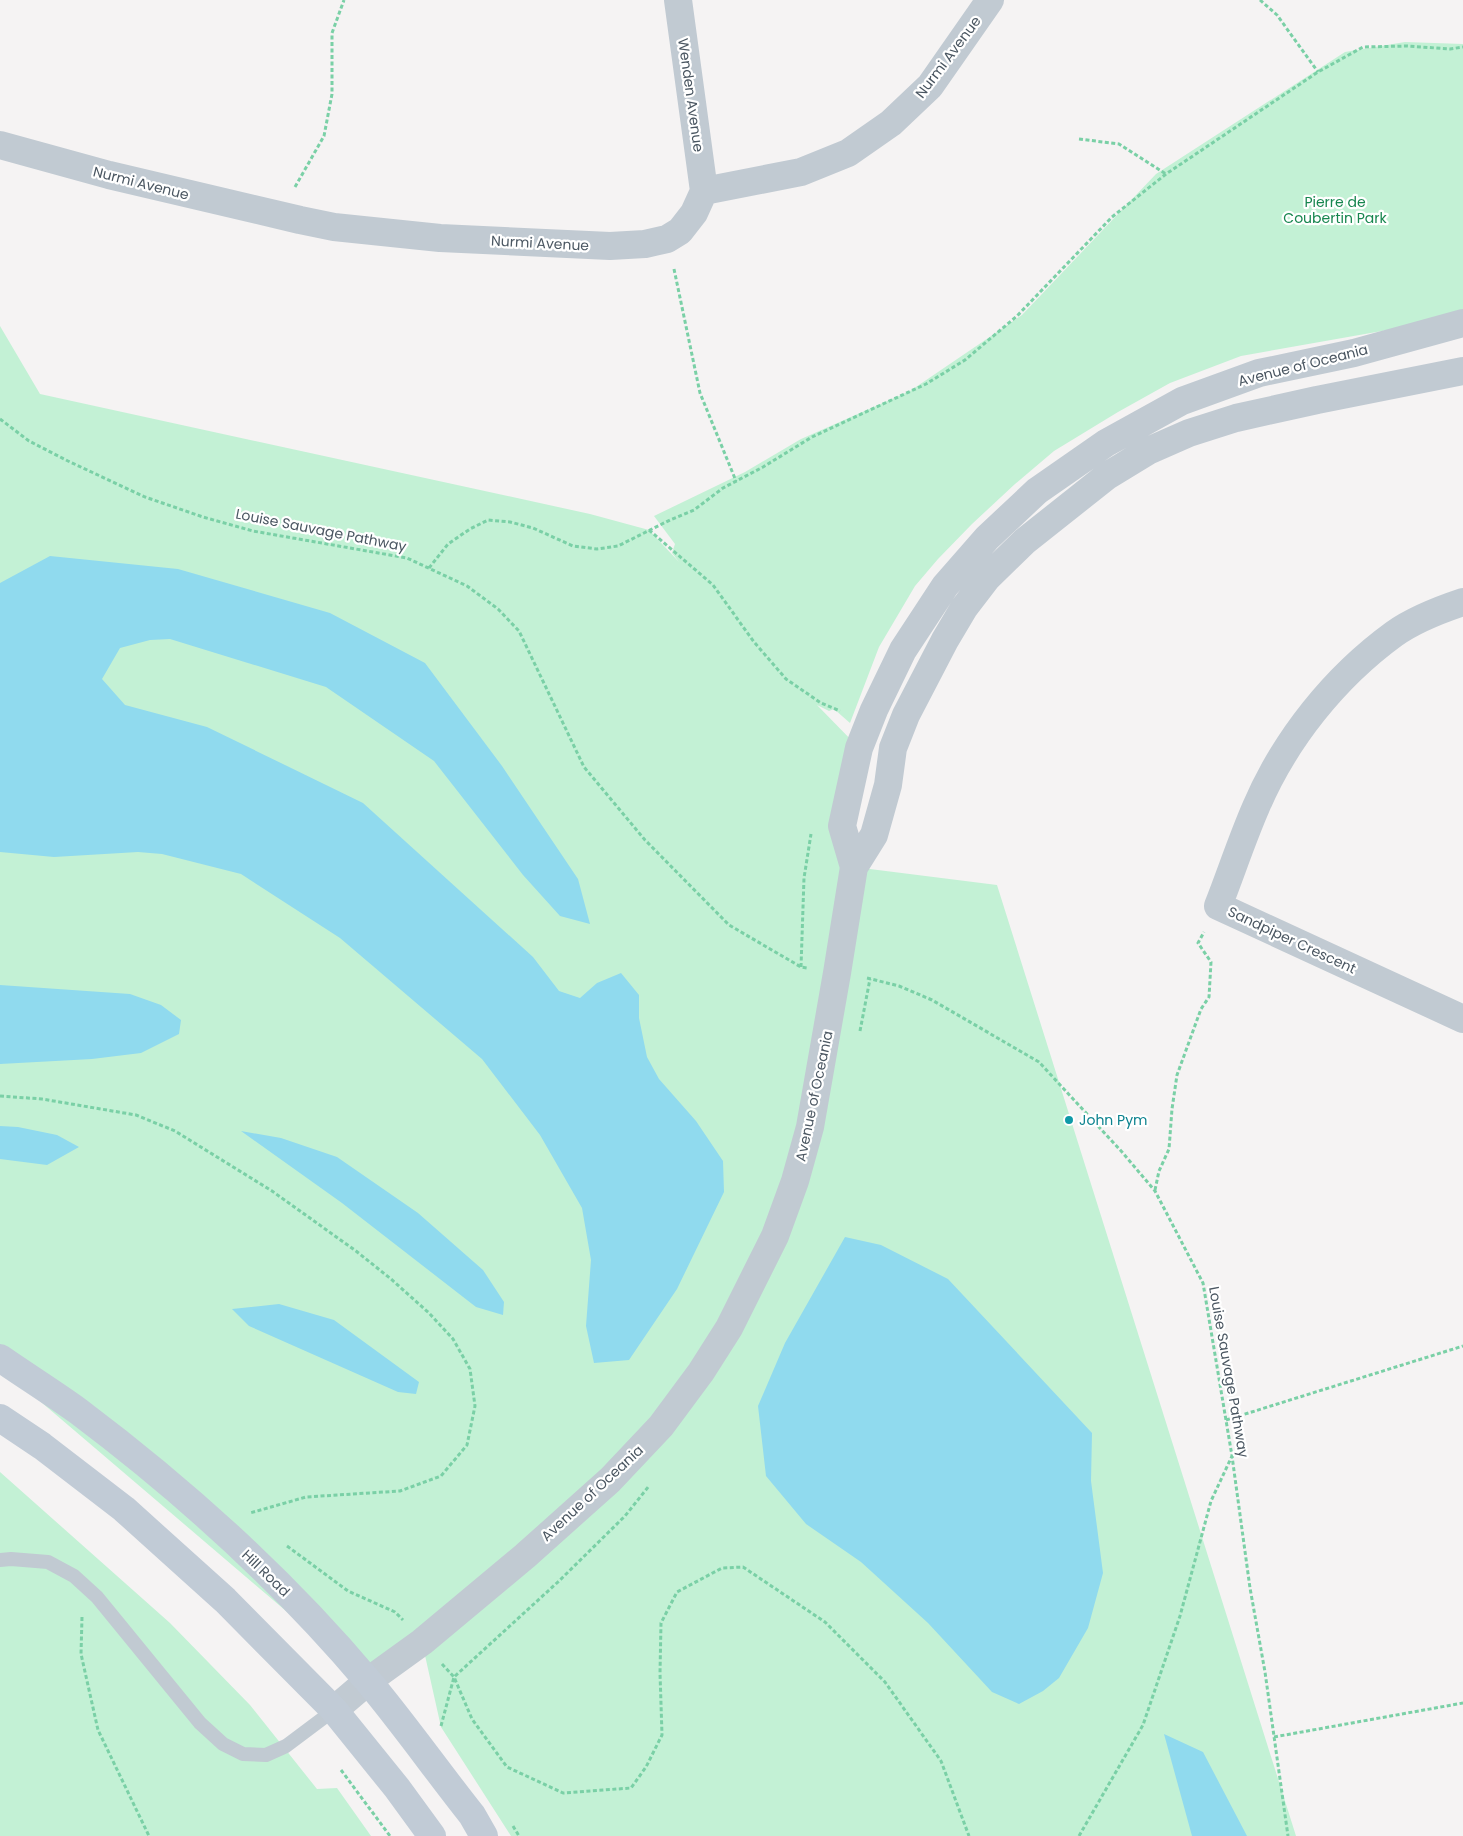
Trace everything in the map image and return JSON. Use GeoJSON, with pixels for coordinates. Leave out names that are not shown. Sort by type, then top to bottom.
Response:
{"type":"FeatureCollection","features":[{"type":"Feature","properties":{"kind":"main road","name":"Hill Road"},"geometry":{"type":"LineString","coordinates":[[0,1358],[77,1410],[145,1463],[214,1522],[294,1600],[368,1681],[472,1816],[484,1836]]}},
{"type":"Feature","properties":{"kind":"main road"},"geometry":{"type":"LineString","coordinates":[[0,1418],[42,1446],[124,1508],[226,1600],[334,1710],[398,1788],[432,1836]]}},
{"type":"Feature","properties":{"kind":"street","name":"Wenden Avenue"},"geometry":{"type":"LineString","coordinates":[[678,0],[704,190]]}},
{"type":"Feature","properties":{"kind":"street","name":"Nurmi Avenue"},"geometry":{"type":"LineString","coordinates":[[0,144],[109,175],[334,227],[448,238],[610,246],[645,244],[667,239],[680,231],[694,213],[704,190],[801,172],[848,153],[892,123],[930,86],[990,0]]}},
{"type":"Feature","properties":{"kind":"street","name":"Avenue of Oceania"},"geometry":{"type":"LineString","coordinates":[[854,867],[842,826],[859,748],[878,702],[903,650],[945,586],[987,538],[1037,491],[1106,443],[1182,401],[1258,373],[1354,353],[1463,323]]}},
{"type":"Feature","properties":{"kind":"street","name":"Avenue of Oceania"},"geometry":{"type":"LineString","coordinates":[[334,1710],[368,1681],[422,1642],[525,1556],[610,1480],[661,1426],[701,1372],[729,1328],[775,1236],[795,1181],[810,1127],[838,973],[854,867],[874,835],[888,786],[893,748],[906,715],[926,676],[964,608],[987,578],[1025,541],[1107,476],[1148,451],[1189,433],[1254,414],[1463,371]]}},
{"type":"Feature","properties":{"kind":"street","name":"Sandpiper Crescent"},"geometry":{"type":"LineString","coordinates":[[1463,602],[1442,609],[1396,633],[1343,677],[1302,727],[1277,766],[1256,806],[1218,906],[1463,1019]]}},
{"type":"Feature","properties":{"kind":"lane"},"geometry":{"type":"LineString","coordinates":[[0,1560],[48,1562],[74,1576],[97,1597],[200,1724],[222,1744],[243,1754],[266,1756],[286,1746],[334,1710]]}},
{"type":"Feature","properties":{"kind":"path"},"geometry":{"type":"LineString","coordinates":[[287,217],[296,186],[324,136],[332,94],[332,33],[344,0]]}},
{"type":"Feature","properties":{"kind":"path"},"geometry":{"type":"LineString","coordinates":[[1260,0],[1277,15],[1318,72]]}},
{"type":"Feature","properties":{"kind":"path"},"geometry":{"type":"LineString","coordinates":[[429,568],[448,544],[470,529],[488,520],[510,522],[533,528],[573,546],[597,550],[618,546],[694,510],[723,488],[812,437],[926,384],[965,360],[1018,316],[1112,218],[1166,174],[1318,72],[1363,47],[1407,46],[1450,49],[1463,47]]}},
{"type":"Feature","properties":{"kind":"path"},"geometry":{"type":"LineString","coordinates":[[1079,140],[1119,144],[1166,174]]}},
{"type":"Feature","properties":{"kind":"path"},"geometry":{"type":"LineString","coordinates":[[667,239],[700,393],[736,481]]}},
{"type":"Feature","properties":{"kind":"path","name":"Louise Sauvage Pathway"},"geometry":{"type":"LineString","coordinates":[[0,419],[29,440],[68,461],[145,497],[203,517],[253,531],[407,558],[467,586],[498,609],[519,631],[584,766],[645,840],[730,925],[801,968],[804,878],[812,831]]}},
{"type":"Feature","properties":{"kind":"path"},"geometry":{"type":"LineString","coordinates":[[649,530],[713,585],[754,642],[786,679],[821,702],[840,710],[838,719]]}},
{"type":"Feature","properties":{"kind":"path"},"geometry":{"type":"LineString","coordinates":[[1155,1191],[1159,1171],[1169,1149],[1177,1075],[1201,1009],[1209,997],[1211,962],[1198,943],[1218,906]]}},
{"type":"Feature","properties":{"kind":"path","name":"Louise Sauvage Pathway"},"geometry":{"type":"LineString","coordinates":[[870,979],[899,986],[932,1000],[1039,1062],[1122,1152],[1155,1191],[1203,1283],[1232,1456],[1288,1836]]}},
{"type":"Feature","properties":{"kind":"path"},"geometry":{"type":"LineString","coordinates":[[0,1096],[42,1099],[136,1115],[175,1131],[272,1191],[356,1251],[429,1313],[453,1339],[470,1369],[475,1406],[467,1445],[441,1476],[400,1491],[306,1497],[243,1515]]}},
{"type":"Feature","properties":{"kind":"path"},"geometry":{"type":"LineString","coordinates":[[1226,1420],[1463,1346]]}},
{"type":"Feature","properties":{"kind":"path"},"geometry":{"type":"LineString","coordinates":[[1079,1836],[1143,1725],[1180,1616],[1211,1502],[1232,1456]]}},
{"type":"Feature","properties":{"kind":"path"},"geometry":{"type":"LineString","coordinates":[[441,1727],[454,1677],[472,1719],[507,1767],[563,1793],[631,1788],[646,1767],[662,1735],[661,1623],[677,1592],[722,1568],[743,1568],[824,1622],[885,1682],[941,1761],[969,1836]]}},
{"type":"Feature","properties":{"kind":"path"},"geometry":{"type":"LineString","coordinates":[[82,1584],[81,1654],[98,1730],[149,1836]]}},
{"type":"Feature","properties":{"kind":"path"},"geometry":{"type":"LineString","coordinates":[[1274,1737],[1463,1703]]}},
{"type":"Feature","properties":{"kind":"path"},"geometry":{"type":"LineString","coordinates":[[338,1767],[390,1836]]}},
{"type":"Feature","properties":{"kind":"path"},"geometry":{"type":"LineString","coordinates":[[510,1821],[520,1836]]}},
{"type":"Feature","properties":{"kind":"green space","name":"Pierre de Coubertin Park"},"geometry":{"type":"Polygon","coordinates":[[[1405,42],[1463,44],[1463,313],[1399,328],[1241,356],[1170,383],[1118,412],[1054,451],[972,524],[938,559],[915,586],[879,647],[850,723],[834,709],[829,711],[817,705],[859,748],[854,867],[997,885],[1296,1836],[511,1836],[441,1727],[422,1642],[368,1681],[0,1367],[0,326],[40,394],[590,514],[649,530],[679,562],[672,553],[675,544],[654,516],[745,472],[801,439],[910,391],[1022,315],[1156,174],[1345,52],[1405,42]]]}},
{"type":"Feature","properties":{"kind":"green space"},"geometry":{"type":"Polygon","coordinates":[[[0,1472],[170,1623],[250,1705],[317,1789],[337,1788],[371,1836],[0,1836],[0,1472]]]}},
{"type":"Feature","properties":{"kind":"water"},"geometry":{"type":"Polygon","coordinates":[[[50,556],[178,569],[330,613],[425,663],[502,766],[578,879],[590,924],[560,916],[523,875],[434,761],[326,687],[170,639],[150,640],[120,648],[102,679],[125,705],[207,727],[363,803],[533,957],[559,991],[580,998],[597,983],[621,973],[639,995],[639,1018],[647,1057],[659,1079],[696,1121],[723,1161],[724,1192],[677,1289],[629,1360],[594,1363],[586,1326],[591,1260],[582,1208],[540,1135],[482,1059],[340,938],[241,874],[162,854],[138,852],[54,857],[0,852],[0,583],[50,556]]]}},
{"type":"Feature","properties":{"kind":"water"},"geometry":{"type":"Polygon","coordinates":[[[0,985],[130,994],[161,1005],[181,1020],[179,1034],[141,1053],[92,1059],[0,1064],[0,985]]]}},
{"type":"Feature","properties":{"kind":"water"},"geometry":{"type":"Polygon","coordinates":[[[0,1126],[18,1127],[57,1135],[79,1147],[47,1165],[0,1159],[0,1126]]]}},
{"type":"Feature","properties":{"kind":"water"},"geometry":{"type":"Polygon","coordinates":[[[241,1131],[281,1138],[337,1157],[418,1213],[483,1270],[504,1302],[503,1315],[476,1307],[342,1203],[241,1131]]]}},
{"type":"Feature","properties":{"kind":"water"},"geometry":{"type":"Polygon","coordinates":[[[845,1237],[881,1245],[948,1279],[1092,1433],[1091,1481],[1103,1573],[1088,1628],[1059,1678],[1043,1691],[1019,1704],[992,1692],[928,1623],[861,1562],[806,1524],[766,1476],[758,1406],[785,1343],[845,1237]]]}},
{"type":"Feature","properties":{"kind":"water"},"geometry":{"type":"Polygon","coordinates":[[[279,1304],[334,1320],[419,1382],[416,1394],[398,1392],[249,1326],[232,1309],[279,1304]]]}},
{"type":"Feature","properties":{"kind":"water"},"geometry":{"type":"Polygon","coordinates":[[[1164,1734],[1203,1752],[1247,1836],[1192,1836],[1164,1734]]]}},
{"type":"Feature","properties":{"kind":"place","name":"John Pym"},"geometry":{"type":"Point","coordinates":[1069,1120]}}]}
